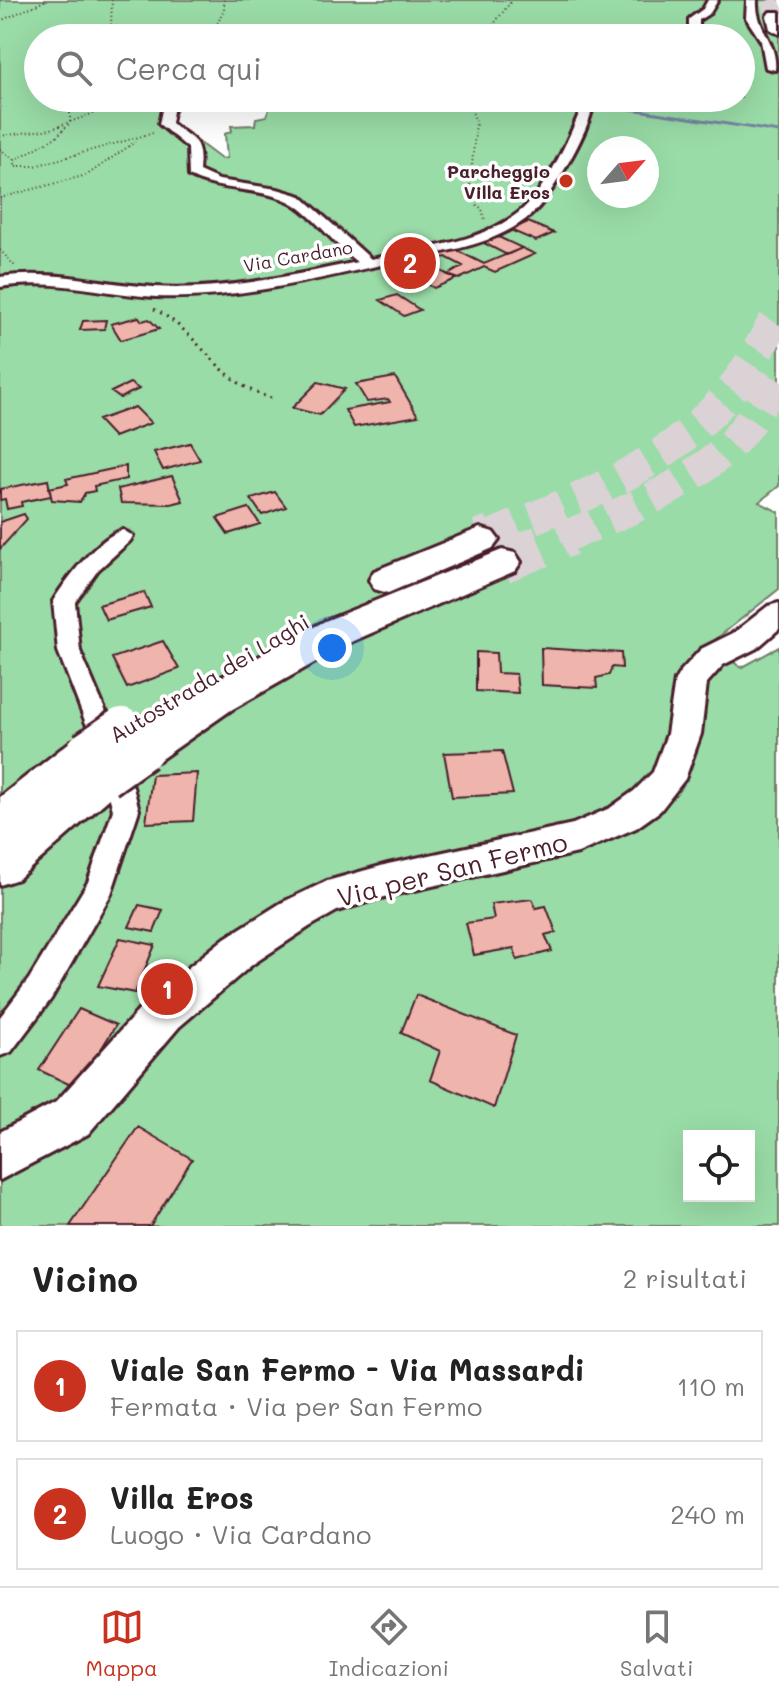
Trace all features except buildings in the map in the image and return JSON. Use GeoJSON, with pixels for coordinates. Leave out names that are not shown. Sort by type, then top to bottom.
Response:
{"type":"FeatureCollection","features":[{"type":"Feature","properties":{"kind":"highway","name":"Autostrada dei Laghi"},"geometry":{"type":"LineString","coordinates":[[0,824],[114,752],[491,551]]}},
{"type":"Feature","properties":{"kind":"highway","name":"Autostrada dei Laghi"},"geometry":{"type":"LineString","coordinates":[[0,864],[114,752]]}},
{"type":"Feature","properties":{"kind":"main road","name":"Via per San Fermo"},"geometry":{"type":"LineString","coordinates":[[0,1157],[72,1118],[164,1013],[239,951],[295,915],[327,898],[578,838],[623,818],[647,801],[668,779],[684,734],[691,680],[712,657],[746,640],[779,613]]}},
{"type":"Feature","properties":{"kind":"street"},"geometry":{"type":"LineString","coordinates":[[694,24],[694,19],[707,11],[713,0]]}},
{"type":"Feature","properties":{"kind":"street"},"geometry":{"type":"LineString","coordinates":[[752,0],[751,18],[755,24]]}},
{"type":"Feature","properties":{"kind":"street"},"geometry":{"type":"LineString","coordinates":[[755,24],[766,41],[771,68]]}},
{"type":"Feature","properties":{"kind":"street"},"geometry":{"type":"LineString","coordinates":[[166,112],[167,129],[192,143],[196,151],[193,173],[202,178],[292,197],[308,207],[335,238],[369,264]]}},
{"type":"Feature","properties":{"kind":"street","name":"Via Cardano"},"geometry":{"type":"LineString","coordinates":[[0,282],[22,277],[44,278],[159,292],[248,286],[369,264],[469,241],[501,229],[526,213],[572,145],[588,112]]}},
{"type":"Feature","properties":{"kind":"street"},"geometry":{"type":"LineString","coordinates":[[0,1041],[40,989],[101,886],[126,810],[112,757],[69,651],[64,601],[91,565],[123,536]]}},
{"type":"Feature","properties":{"kind":"path"},"geometry":{"type":"LineString","coordinates":[[0,21],[47,0]]}},
{"type":"Feature","properties":{"kind":"path"},"geometry":{"type":"LineString","coordinates":[[110,24],[114,14],[112,0]]}},
{"type":"Feature","properties":{"kind":"path"},"geometry":{"type":"LineString","coordinates":[[217,24],[224,9],[224,0]]}},
{"type":"Feature","properties":{"kind":"path"},"geometry":{"type":"LineString","coordinates":[[496,24],[510,3],[507,0]]}},
{"type":"Feature","properties":{"kind":"path"},"geometry":{"type":"LineString","coordinates":[[15,160],[56,137],[70,123],[70,112]]}},
{"type":"Feature","properties":{"kind":"path"},"geometry":{"type":"LineString","coordinates":[[0,142],[1,136],[70,123],[99,112]]}},
{"type":"Feature","properties":{"kind":"path"},"geometry":{"type":"LineString","coordinates":[[469,241],[486,224],[482,209],[469,198],[476,122],[472,112]]}},
{"type":"Feature","properties":{"kind":"path"},"geometry":{"type":"LineString","coordinates":[[15,160],[15,166],[35,166],[167,129]]}},
{"type":"Feature","properties":{"kind":"path"},"geometry":{"type":"LineString","coordinates":[[0,198],[87,175],[104,161],[133,145],[136,139]]}},
{"type":"Feature","properties":{"kind":"path"},"geometry":{"type":"LineString","coordinates":[[0,149],[15,160]]}},
{"type":"Feature","properties":{"kind":"path"},"geometry":{"type":"LineString","coordinates":[[0,255],[6,254]]}},
{"type":"Feature","properties":{"kind":"path"},"geometry":{"type":"LineString","coordinates":[[152,308],[173,318],[189,331],[242,388],[271,398]]}},
{"type":"Feature","properties":{"kind":"green space"},"geometry":{"type":"Polygon","coordinates":[[[0,0],[779,0],[779,486],[759,502],[779,512],[779,589],[711,643],[741,668],[779,647],[779,1226],[0,1226],[0,0]]]}},
{"type":"Feature","properties":{"kind":"waterway"},"geometry":{"type":"LineString","coordinates":[[650,112],[779,132]]}},
{"type":"Feature","properties":{"kind":"tunnel"},"geometry":{"type":"LineString","coordinates":[[769,0],[776,16]]}},
{"type":"Feature","properties":{"kind":"tunnel"},"geometry":{"type":"LineString","coordinates":[[491,536],[614,481],[672,446],[723,400],[753,358],[779,313]]}},
{"type":"Feature","properties":{"kind":"tunnel"},"geometry":{"type":"LineString","coordinates":[[564,537],[649,500],[708,464],[742,432],[779,373]]}},
{"type":"Feature","properties":{"kind":"tunnel"},"geometry":{"type":"LineString","coordinates":[[502,562],[569,535]]}},
{"type":"Feature","properties":{"kind":"tunnel"},"geometry":{"type":"LineString","coordinates":[[480,540],[491,536]]}},
{"type":"Feature","properties":{"kind":"place","name":"Parcheggio Villa Eros"},"geometry":{"type":"Point","coordinates":[566,181]}},
{"type":"Feature","properties":{"kind":"place","name":"Villa Eros"},"geometry":{"type":"Point","coordinates":[410,263]}},
{"type":"Feature","properties":{"kind":"place","name":"Viale San Fermo - Via Massardi"},"geometry":{"type":"Point","coordinates":[167,989]}}]}
